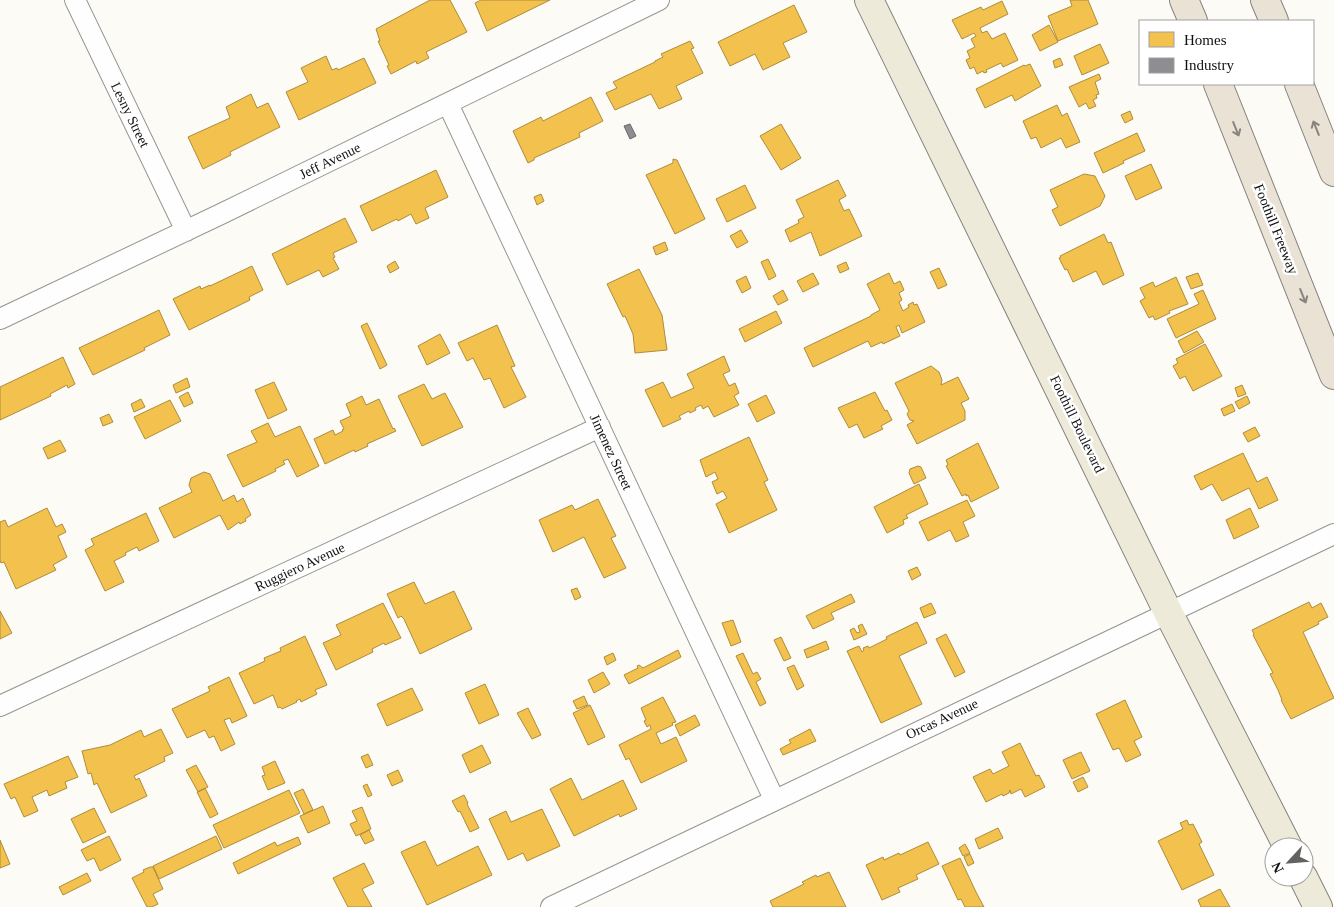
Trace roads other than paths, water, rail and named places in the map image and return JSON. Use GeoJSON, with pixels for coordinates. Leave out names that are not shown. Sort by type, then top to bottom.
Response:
{"type":"FeatureCollection","features":[{"type":"Feature","properties":{"kind":"highway"},"geometry":{"type":"LineString","coordinates":[[1184,0],[1193,20]]}},
{"type":"Feature","properties":{"kind":"highway"},"geometry":{"type":"LineString","coordinates":[[1266,0],[1274,20]]}},
{"type":"Feature","properties":{"kind":"highway","name":"Foothill Freeway"},"geometry":{"type":"LineString","coordinates":[[1218,85],[1334,375]]}},
{"type":"Feature","properties":{"kind":"highway"},"geometry":{"type":"LineString","coordinates":[[1299,85],[1334,172]]}},
{"type":"Feature","properties":{"kind":"main road","name":"Foothill Boulevard"},"geometry":{"type":"LineString","coordinates":[[869,0],[1168,612],[1283,837]]}},
{"type":"Feature","properties":{"kind":"main road"},"geometry":{"type":"LineString","coordinates":[[1308,887],[1318,907]]}},
{"type":"Feature","properties":{"kind":"street","name":"Lesny Street"},"geometry":{"type":"LineString","coordinates":[[75,0],[186,231]]}},
{"type":"Feature","properties":{"kind":"street","name":"Jeff Avenue"},"geometry":{"type":"LineString","coordinates":[[0,319],[186,231],[659,0]]}},
{"type":"Feature","properties":{"kind":"street","name":"Jimenez Street"},"geometry":{"type":"LineString","coordinates":[[448,104],[774,799]]}},
{"type":"Feature","properties":{"kind":"street","name":"Ruggiero Avenue"},"geometry":{"type":"LineString","coordinates":[[0,706],[600,427]]}},
{"type":"Feature","properties":{"kind":"street","name":"Orcas Avenue"},"geometry":{"type":"LineString","coordinates":[[551,907],[774,799],[1334,534]]}}]}
